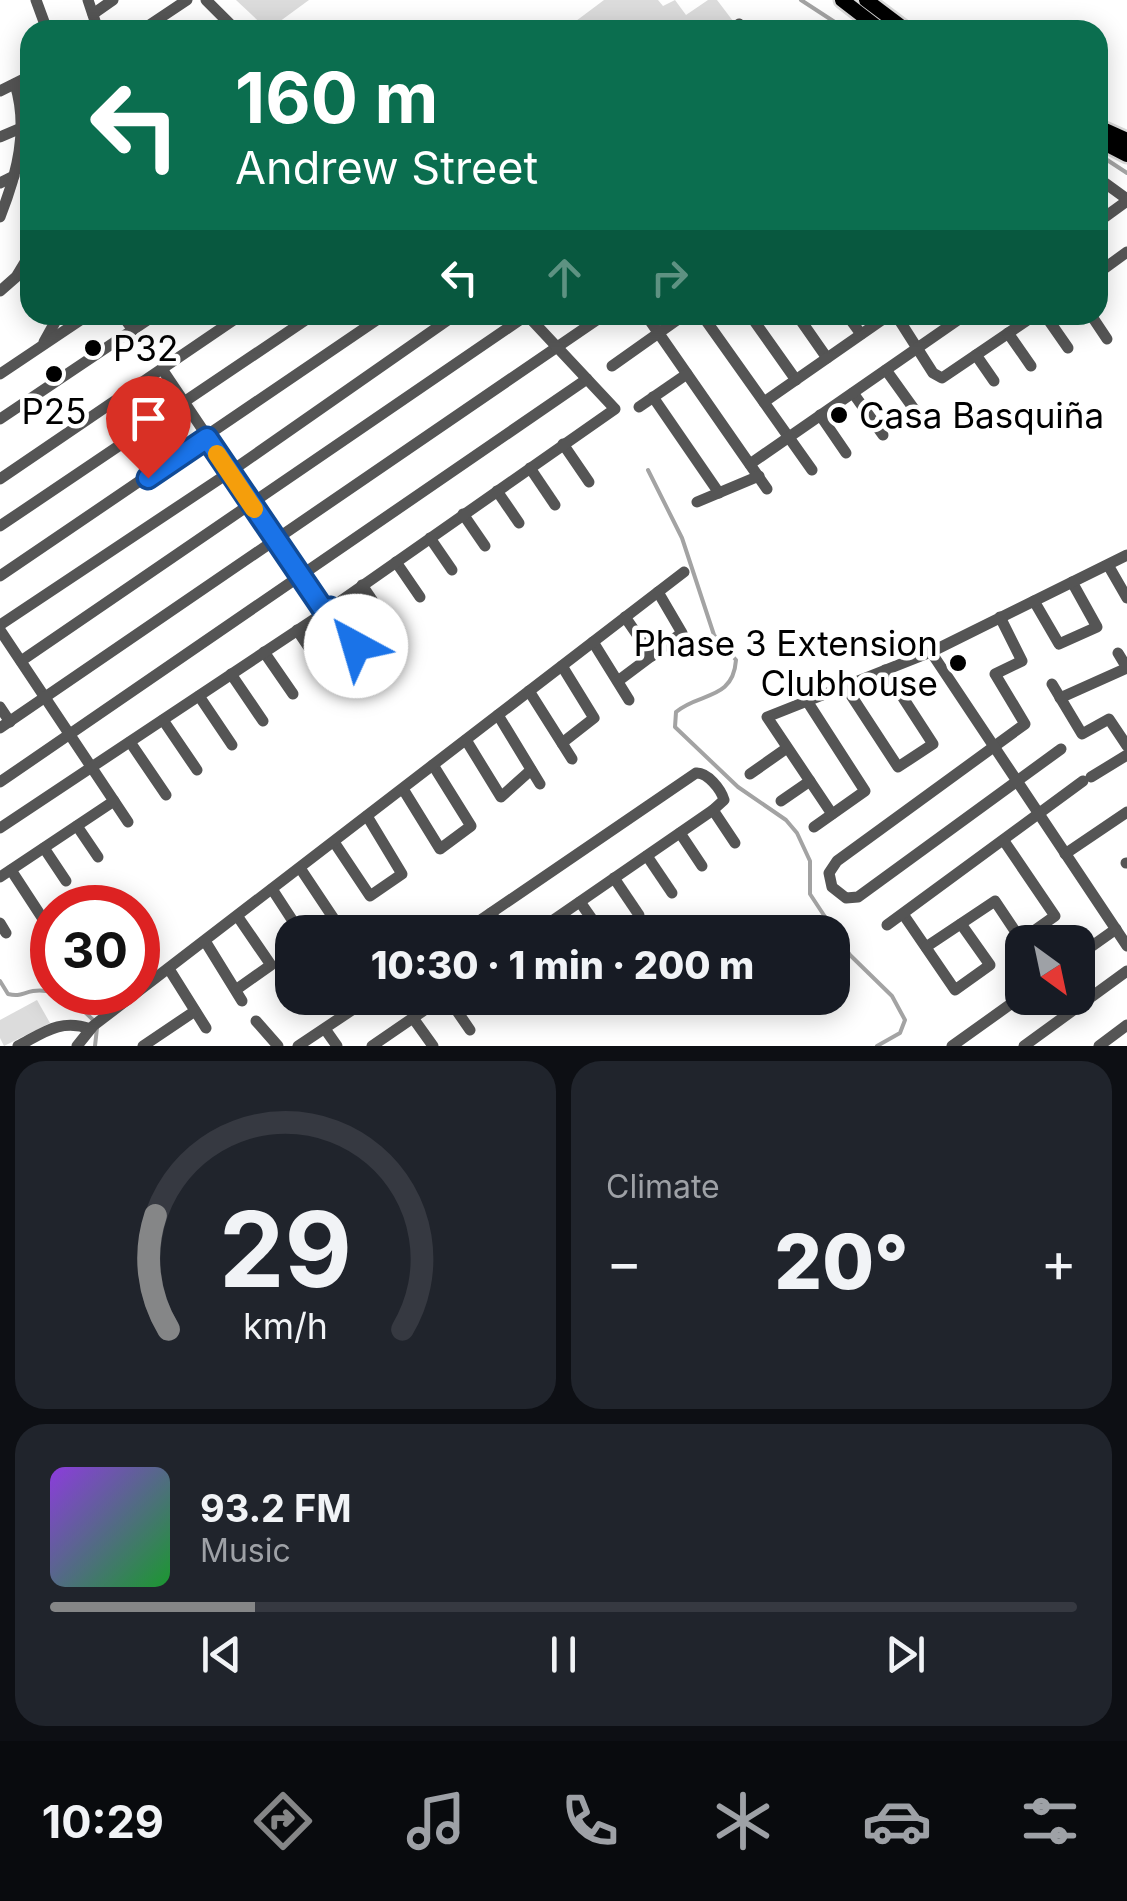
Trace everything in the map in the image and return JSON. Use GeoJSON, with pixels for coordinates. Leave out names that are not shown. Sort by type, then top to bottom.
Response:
{"type":"FeatureCollection","features":[{"type":"Feature","properties":{"kind":"main road"},"geometry":{"type":"LineString","coordinates":[[842,0],[868,20]]}},
{"type":"Feature","properties":{"kind":"main road"},"geometry":{"type":"LineString","coordinates":[[866,0],[893,20]]}},
{"type":"Feature","properties":{"kind":"street"},"geometry":{"type":"LineString","coordinates":[[88,0],[94,20]]}},
{"type":"Feature","properties":{"kind":"street"},"geometry":{"type":"LineString","coordinates":[[92,14],[113,0]]}},
{"type":"Feature","properties":{"kind":"street"},"geometry":{"type":"LineString","coordinates":[[157,20],[187,0]]}},
{"type":"Feature","properties":{"kind":"street"},"geometry":{"type":"LineString","coordinates":[[206,0],[226,20]]}},
{"type":"Feature","properties":{"kind":"street"},"geometry":{"type":"LineString","coordinates":[[0,91],[20,81]]}},
{"type":"Feature","properties":{"kind":"street"},"geometry":{"type":"LineString","coordinates":[[15,84],[20,100]]}},
{"type":"Feature","properties":{"kind":"street"},"geometry":{"type":"LineString","coordinates":[[0,137],[20,128],[14,176],[0,216]]}},
{"type":"Feature","properties":{"kind":"street"},"geometry":{"type":"LineString","coordinates":[[0,182],[14,176]]}},
{"type":"Feature","properties":{"kind":"street"},"geometry":{"type":"LineString","coordinates":[[0,291],[20,270]]}},
{"type":"Feature","properties":{"kind":"street"},"geometry":{"type":"LineString","coordinates":[[42,346],[54,325]]}},
{"type":"Feature","properties":{"kind":"street"},"geometry":{"type":"LineString","coordinates":[[0,374],[73,325]]}},
{"type":"Feature","properties":{"kind":"street"},"geometry":{"type":"LineString","coordinates":[[129,325],[133,330]]}},
{"type":"Feature","properties":{"kind":"street"},"geometry":{"type":"LineString","coordinates":[[0,419],[140,325]]}},
{"type":"Feature","properties":{"kind":"street"},"geometry":{"type":"LineString","coordinates":[[0,479],[227,325]]}},
{"type":"Feature","properties":{"kind":"street"},"geometry":{"type":"LineString","coordinates":[[0,526],[298,325]]}},
{"type":"Feature","properties":{"kind":"street"},"geometry":{"type":"LineString","coordinates":[[0,576],[370,325]]}},
{"type":"Feature","properties":{"kind":"street"},"geometry":{"type":"LineString","coordinates":[[128,822],[0,627],[441,325]]}},
{"type":"Feature","properties":{"kind":"street"},"geometry":{"type":"LineString","coordinates":[[20,660],[513,325]]}},
{"type":"Feature","properties":{"kind":"street"},"geometry":{"type":"LineString","coordinates":[[0,828],[328,610],[615,409],[537,325]]}},
{"type":"Feature","properties":{"kind":"street"},"geometry":{"type":"LineString","coordinates":[[0,708],[5,725],[590,325]]}},
{"type":"Feature","properties":{"kind":"street"},"geometry":{"type":"LineString","coordinates":[[653,325],[767,489]]}},
{"type":"Feature","properties":{"kind":"street"},"geometry":{"type":"LineString","coordinates":[[612,366],[670,325]]}},
{"type":"Feature","properties":{"kind":"street"},"geometry":{"type":"LineString","coordinates":[[709,325],[812,470]]}},
{"type":"Feature","properties":{"kind":"street"},"geometry":{"type":"LineString","coordinates":[[757,325],[796,380]]}},
{"type":"Feature","properties":{"kind":"street"},"geometry":{"type":"LineString","coordinates":[[803,325],[827,358]]}},
{"type":"Feature","properties":{"kind":"street"},"geometry":{"type":"LineString","coordinates":[[854,325],[861,334]]}},
{"type":"Feature","properties":{"kind":"street"},"geometry":{"type":"LineString","coordinates":[[764,402],[876,325]]}},
{"type":"Feature","properties":{"kind":"street"},"geometry":{"type":"LineString","coordinates":[[901,325],[933,373],[942,378],[1020,325]]}},
{"type":"Feature","properties":{"kind":"street"},"geometry":{"type":"LineString","coordinates":[[750,464],[951,325]]}},
{"type":"Feature","properties":{"kind":"street"},"geometry":{"type":"LineString","coordinates":[[1052,325],[1068,348]]}},
{"type":"Feature","properties":{"kind":"street"},"geometry":{"type":"LineString","coordinates":[[1098,325],[1108,339]]}},
{"type":"Feature","properties":{"kind":"street"},"geometry":{"type":"LineString","coordinates":[[1008,333],[1031,366]]}},
{"type":"Feature","properties":{"kind":"street"},"geometry":{"type":"LineString","coordinates":[[976,355],[994,381]]}},
{"type":"Feature","properties":{"kind":"street"},"geometry":{"type":"LineString","coordinates":[[162,370],[301,578],[356,646]]}},
{"type":"Feature","properties":{"kind":"street"},"geometry":{"type":"LineString","coordinates":[[886,370],[919,416]]}},
{"type":"Feature","properties":{"kind":"street"},"geometry":{"type":"LineString","coordinates":[[639,407],[687,374]]}},
{"type":"Feature","properties":{"kind":"street"},"geometry":{"type":"LineString","coordinates":[[0,782],[587,379]]}},
{"type":"Feature","properties":{"kind":"street"},"geometry":{"type":"LineString","coordinates":[[853,393],[882,434]]}},
{"type":"Feature","properties":{"kind":"street"},"geometry":{"type":"LineString","coordinates":[[654,397],[719,493]]}},
{"type":"Feature","properties":{"kind":"street"},"geometry":{"type":"LineString","coordinates":[[820,416],[846,452]]}},
{"type":"Feature","properties":{"kind":"street"},"geometry":{"type":"LineString","coordinates":[[563,444],[589,482]]}},
{"type":"Feature","properties":{"kind":"street"},"geometry":{"type":"LineString","coordinates":[[530,468],[555,504]]}},
{"type":"Feature","properties":{"kind":"street"},"geometry":{"type":"LineString","coordinates":[[696,502],[758,476]]}},
{"type":"Feature","properties":{"kind":"street"},"geometry":{"type":"LineString","coordinates":[[497,491],[519,523]]}},
{"type":"Feature","properties":{"kind":"street"},"geometry":{"type":"LineString","coordinates":[[463,514],[485,546]]}},
{"type":"Feature","properties":{"kind":"street"},"geometry":{"type":"LineString","coordinates":[[430,538],[452,570]]}},
{"type":"Feature","properties":{"kind":"street"},"geometry":{"type":"LineString","coordinates":[[832,814],[767,717],[931,652],[1127,555]]}},
{"type":"Feature","properties":{"kind":"street"},"geometry":{"type":"LineString","coordinates":[[396,562],[420,597]]}},
{"type":"Feature","properties":{"kind":"street"},"geometry":{"type":"LineString","coordinates":[[1108,565],[1127,598]]}},
{"type":"Feature","properties":{"kind":"street"},"geometry":{"type":"LineString","coordinates":[[78,1046],[91,1028],[684,572]]}},
{"type":"Feature","properties":{"kind":"street"},"geometry":{"type":"LineString","coordinates":[[1034,601],[1059,644],[1098,627],[1072,582]]}},
{"type":"Feature","properties":{"kind":"street"},"geometry":{"type":"LineString","coordinates":[[362,586],[387,622]]}},
{"type":"Feature","properties":{"kind":"street"},"geometry":{"type":"LineString","coordinates":[[618,681],[682,633],[680,617],[658,592]]}},
{"type":"Feature","properties":{"kind":"street"},"geometry":{"type":"LineString","coordinates":[[625,617],[652,656]]}},
{"type":"Feature","properties":{"kind":"street"},"geometry":{"type":"LineString","coordinates":[[1000,618],[1022,661],[995,674],[1026,724],[837,861],[829,873],[832,887],[846,898],[858,897],[1060,750]]}},
{"type":"Feature","properties":{"kind":"street"},"geometry":{"type":"LineString","coordinates":[[297,630],[326,673]]}},
{"type":"Feature","properties":{"kind":"street"},"geometry":{"type":"LineString","coordinates":[[593,642],[630,700]]}},
{"type":"Feature","properties":{"kind":"street"},"geometry":{"type":"LineString","coordinates":[[264,652],[293,694]]}},
{"type":"Feature","properties":{"kind":"street"},"geometry":{"type":"LineString","coordinates":[[931,652],[1127,946]]}},
{"type":"Feature","properties":{"kind":"street"},"geometry":{"type":"LineString","coordinates":[[1060,698],[1127,668],[1118,654]]}},
{"type":"Feature","properties":{"kind":"street"},"geometry":{"type":"LineString","coordinates":[[562,666],[594,718],[562,743]]}},
{"type":"Feature","properties":{"kind":"street"},"geometry":{"type":"LineString","coordinates":[[845,686],[898,767],[933,744],[885,670]]}},
{"type":"Feature","properties":{"kind":"street"},"geometry":{"type":"LineString","coordinates":[[231,674],[262,720]]}},
{"type":"Feature","properties":{"kind":"street"},"geometry":{"type":"LineString","coordinates":[[1052,684],[1082,734],[1110,719],[1127,746]]}},
{"type":"Feature","properties":{"kind":"street"},"geometry":{"type":"LineString","coordinates":[[529,691],[572,759]]}},
{"type":"Feature","properties":{"kind":"street"},"geometry":{"type":"LineString","coordinates":[[199,696],[232,745]]}},
{"type":"Feature","properties":{"kind":"street"},"geometry":{"type":"LineString","coordinates":[[807,702],[866,791],[814,827]]}},
{"type":"Feature","properties":{"kind":"street"},"geometry":{"type":"LineString","coordinates":[[498,716],[540,784]]}},
{"type":"Feature","properties":{"kind":"street"},"geometry":{"type":"LineString","coordinates":[[163,720],[197,770]]}},
{"type":"Feature","properties":{"kind":"street"},"geometry":{"type":"LineString","coordinates":[[466,740],[501,797],[531,770]]}},
{"type":"Feature","properties":{"kind":"street"},"geometry":{"type":"LineString","coordinates":[[130,742],[166,794]]}},
{"type":"Feature","properties":{"kind":"street"},"geometry":{"type":"LineString","coordinates":[[750,774],[787,748]]}},
{"type":"Feature","properties":{"kind":"street"},"geometry":{"type":"LineString","coordinates":[[887,925],[1087,779],[1127,755]]}},
{"type":"Feature","properties":{"kind":"street"},"geometry":{"type":"LineString","coordinates":[[403,789],[440,849],[471,826],[433,765]]}},
{"type":"Feature","properties":{"kind":"street"},"geometry":{"type":"LineString","coordinates":[[488,915],[696,773],[704,774],[724,798],[713,810],[563,915]]}},
{"type":"Feature","properties":{"kind":"street"},"geometry":{"type":"LineString","coordinates":[[782,801],[810,781]]}},
{"type":"Feature","properties":{"kind":"street"},"geometry":{"type":"LineString","coordinates":[[30,903],[6,874],[114,801]]}},
{"type":"Feature","properties":{"kind":"street"},"geometry":{"type":"LineString","coordinates":[[713,810],[735,843]]}},
{"type":"Feature","properties":{"kind":"street"},"geometry":{"type":"LineString","coordinates":[[1065,854],[1126,814]]}},
{"type":"Feature","properties":{"kind":"street"},"geometry":{"type":"LineString","coordinates":[[334,842],[370,896],[402,874],[367,816]]}},
{"type":"Feature","properties":{"kind":"street"},"geometry":{"type":"LineString","coordinates":[[77,826],[98,857]]}},
{"type":"Feature","properties":{"kind":"street"},"geometry":{"type":"LineString","coordinates":[[680,833],[702,866]]}},
{"type":"Feature","properties":{"kind":"street"},"geometry":{"type":"LineString","coordinates":[[926,947],[994,901],[1021,940],[1056,916],[1004,841]]}},
{"type":"Feature","properties":{"kind":"street"},"geometry":{"type":"LineString","coordinates":[[44,848],[66,881]]}},
{"type":"Feature","properties":{"kind":"street"},"geometry":{"type":"LineString","coordinates":[[647,856],[672,893]]}},
{"type":"Feature","properties":{"kind":"street"},"geometry":{"type":"LineString","coordinates":[[300,868],[331,915]]}},
{"type":"Feature","properties":{"kind":"street"},"geometry":{"type":"LineString","coordinates":[[614,878],[638,914]]}},
{"type":"Feature","properties":{"kind":"street"},"geometry":{"type":"LineString","coordinates":[[272,889],[289,915]]}},
{"type":"Feature","properties":{"kind":"street"},"geometry":{"type":"LineString","coordinates":[[580,902],[589,915]]}},
{"type":"Feature","properties":{"kind":"street"},"geometry":{"type":"LineString","coordinates":[[903,914],[955,990],[990,966],[961,924]]}},
{"type":"Feature","properties":{"kind":"street"},"geometry":{"type":"LineString","coordinates":[[205,941],[240,995],[271,965],[238,917]]}},
{"type":"Feature","properties":{"kind":"street"},"geometry":{"type":"LineString","coordinates":[[1095,943],[1116,928]]}},
{"type":"Feature","properties":{"kind":"street"},"geometry":{"type":"LineString","coordinates":[[169,969],[206,1028]]}},
{"type":"Feature","properties":{"kind":"street"},"geometry":{"type":"LineString","coordinates":[[1024,1046],[1127,971]]}},
{"type":"Feature","properties":{"kind":"street"},"geometry":{"type":"LineString","coordinates":[[952,1046],[1005,1008]]}},
{"type":"Feature","properties":{"kind":"street"},"geometry":{"type":"LineString","coordinates":[[143,1046],[196,1011]]}},
{"type":"Feature","properties":{"kind":"street"},"geometry":{"type":"LineString","coordinates":[[298,1046],[345,1015]]}},
{"type":"Feature","properties":{"kind":"street"},"geometry":{"type":"LineString","coordinates":[[379,1044],[418,1015]]}},
{"type":"Feature","properties":{"kind":"street"},"geometry":{"type":"LineString","coordinates":[[458,1015],[470,1030]]}},
{"type":"Feature","properties":{"kind":"street"},"geometry":{"type":"LineString","coordinates":[[413,1018],[433,1046]]}},
{"type":"Feature","properties":{"kind":"street"},"geometry":{"type":"LineString","coordinates":[[256,1021],[278,1046]]}},
{"type":"Feature","properties":{"kind":"street"},"geometry":{"type":"LineString","coordinates":[[18,1046],[60,1024],[91,1028]]}},
{"type":"Feature","properties":{"kind":"street"},"geometry":{"type":"LineString","coordinates":[[1099,1046],[1127,1025]]}},
{"type":"Feature","properties":{"kind":"street"},"geometry":{"type":"LineString","coordinates":[[325,1029],[337,1046]]}},
{"type":"Feature","properties":{"kind":"shaded area"},"geometry":{"type":"Polygon","coordinates":[[[236,0],[309,0],[282,20],[257,20],[236,0]]]}},
{"type":"Feature","properties":{"kind":"shaded area"},"geometry":{"type":"Polygon","coordinates":[[[604,0],[658,0],[663,6],[675,0],[686,15],[708,0],[717,0],[732,20],[577,20],[604,0]]]}},
{"type":"Feature","properties":{"kind":"shaded area"},"geometry":{"type":"Polygon","coordinates":[[[30,1004],[30,1015],[45,1015],[50,1023],[4,1046],[0,1020],[30,1004]]]}},
{"type":"Feature","properties":{"kind":"waterway"},"geometry":{"type":"LineString","coordinates":[[801,0],[832,20]]}},
{"type":"Feature","properties":{"kind":"waterway"},"geometry":{"type":"LineString","coordinates":[[1108,161],[1127,173]]}},
{"type":"Feature","properties":{"kind":"waterway"},"geometry":{"type":"LineString","coordinates":[[648,470],[682,538],[714,635],[736,660],[729,683],[676,712],[675,727],[738,787],[786,820],[797,833],[810,861],[810,894],[850,955],[892,996],[905,1020],[900,1033],[877,1046]]}},
{"type":"Feature","properties":{"kind":"waterway"},"geometry":{"type":"LineString","coordinates":[[0,981],[8,994],[41,990],[58,994],[93,1020]]}},
{"type":"Feature","properties":{"kind":"waterway"},"geometry":{"type":"LineString","coordinates":[[95,1046],[97,1028]]}},
{"type":"Feature","properties":{"kind":"slow traffic"},"geometry":{"type":"LineString","coordinates":[[217,454],[254,509]]}},
{"type":"Feature","properties":{"kind":"place","name":"P32"},"geometry":{"type":"Point","coordinates":[93,348]}},
{"type":"Feature","properties":{"kind":"place","name":"P25"},"geometry":{"type":"Point","coordinates":[54,374]}},
{"type":"Feature","properties":{"kind":"place","name":"Casa Basquiña"},"geometry":{"type":"Point","coordinates":[839,415]}},
{"type":"Feature","properties":{"kind":"place","name":"Phase 3 Extension Clubhouse"},"geometry":{"type":"Point","coordinates":[958,663]}},
{"type":"Feature","properties":{"kind":"route"},"geometry":{"type":"LineString","coordinates":[[148,478],[207,438],[325,612],[330,608],[356,646]]}}]}
